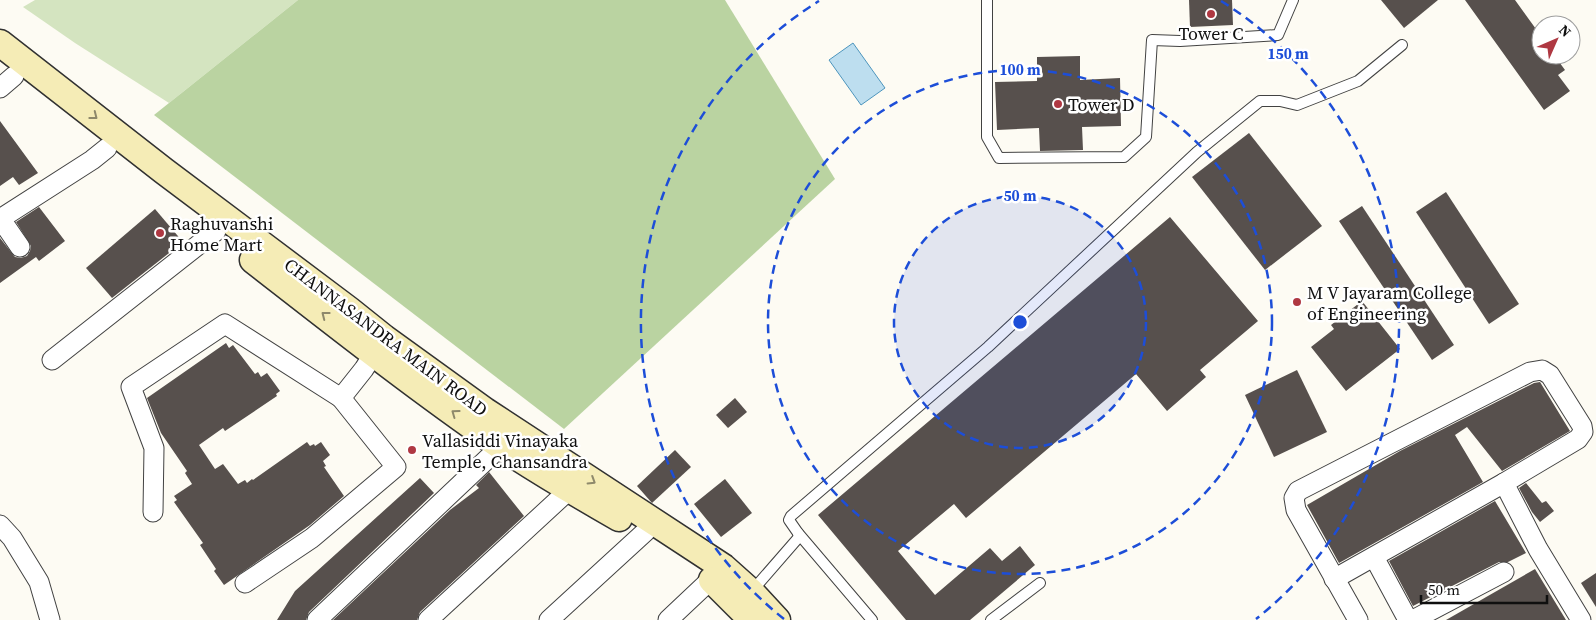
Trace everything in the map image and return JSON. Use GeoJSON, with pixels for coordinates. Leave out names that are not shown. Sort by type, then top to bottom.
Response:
{"type":"FeatureCollection","features":[{"type":"Feature","properties":{"kind":"main road","name":"CHANNASANDRA MAIN ROAD"},"geometry":{"type":"LineString","coordinates":[[0,43],[164,171],[350,310],[379,346],[501,446],[569,490],[649,527]]}},
{"type":"Feature","properties":{"kind":"main road","name":"CHANNASANDRA MAIN ROAD"},"geometry":{"type":"LineString","coordinates":[[5,76],[107,148],[216,231],[379,346],[485,411],[649,527],[717,573],[751,592],[777,620]]}},
{"type":"Feature","properties":{"kind":"main road","name":"CHANNASANDRA MAIN ROAD"},"geometry":{"type":"LineString","coordinates":[[717,573],[732,599],[752,620]]}},
{"type":"Feature","properties":{"kind":"street"},"geometry":{"type":"LineString","coordinates":[[20,247],[0,218],[92,160],[107,148]]}},
{"type":"Feature","properties":{"kind":"street"},"geometry":{"type":"LineString","coordinates":[[52,360],[216,231]]}},
{"type":"Feature","properties":{"kind":"street"},"geometry":{"type":"LineString","coordinates":[[153,512],[154,448],[131,387],[225,324],[341,398],[396,467],[312,538],[245,583]]}},
{"type":"Feature","properties":{"kind":"street"},"geometry":{"type":"LineString","coordinates":[[341,398],[379,346]]}},
{"type":"Feature","properties":{"kind":"street"},"geometry":{"type":"LineString","coordinates":[[1334,579],[1578,439],[1583,432],[1582,426],[1550,375],[1542,370],[1530,372],[1298,491],[1294,498],[1296,510],[1334,579],[1358,620]]}},
{"type":"Feature","properties":{"kind":"street"},"geometry":{"type":"LineString","coordinates":[[317,620],[501,446]]}},
{"type":"Feature","properties":{"kind":"street"},"geometry":{"type":"LineString","coordinates":[[1504,483],[1538,550],[1581,620]]}},
{"type":"Feature","properties":{"kind":"street"},"geometry":{"type":"LineString","coordinates":[[428,620],[569,490]]}},
{"type":"Feature","properties":{"kind":"street"},"geometry":{"type":"LineString","coordinates":[[0,525],[12,538],[39,582],[50,620]]}},
{"type":"Feature","properties":{"kind":"street"},"geometry":{"type":"LineString","coordinates":[[549,620],[649,527]]}},
{"type":"Feature","properties":{"kind":"street"},"geometry":{"type":"LineString","coordinates":[[1374,556],[1408,620]]}},
{"type":"Feature","properties":{"kind":"street"},"geometry":{"type":"LineString","coordinates":[[1413,620],[1504,572]]}},
{"type":"Feature","properties":{"kind":"street"},"geometry":{"type":"LineString","coordinates":[[668,620],[717,573]]}},
{"type":"Feature","properties":{"kind":"lane"},"geometry":{"type":"LineString","coordinates":[[987,0],[987,137],[999,158],[1124,157],[1146,137],[1152,40],[1180,41],[1278,35],[1293,0]]}},
{"type":"Feature","properties":{"kind":"lane"},"geometry":{"type":"LineString","coordinates":[[872,620],[798,533],[789,520],[791,516],[988,347],[1197,152],[1260,101],[1297,105],[1358,81],[1402,45]]}},
{"type":"Feature","properties":{"kind":"lane"},"geometry":{"type":"LineString","coordinates":[[751,592],[799,537],[798,533]]}},
{"type":"Feature","properties":{"kind":"lane"},"geometry":{"type":"LineString","coordinates":[[991,620],[1040,583]]}},
{"type":"Feature","properties":{"kind":"green space"},"geometry":{"type":"Polygon","coordinates":[[[35,0],[298,0],[169,103],[75,43],[23,7],[35,0]]]}},
{"type":"Feature","properties":{"kind":"green space"},"geometry":{"type":"Polygon","coordinates":[[[298,0],[725,0],[835,179],[564,429],[154,115],[298,0]]]}},
{"type":"Feature","properties":{"kind":"water"},"geometry":{"type":"Polygon","coordinates":[[[853,43],[885,88],[861,105],[829,60],[853,43]]]}},
{"type":"Feature","properties":{"kind":"building","name":"Tower C"},"geometry":{"type":"Polygon","coordinates":[[[1189,0],[1232,0],[1233,25],[1190,27],[1189,0]]]}},
{"type":"Feature","properties":{"kind":"building"},"geometry":{"type":"Polygon","coordinates":[[[1381,0],[1438,0],[1404,28],[1381,0]]]}},
{"type":"Feature","properties":{"kind":"building"},"geometry":{"type":"Polygon","coordinates":[[[1465,0],[1515,0],[1531,22],[1531,65],[1561,65],[1565,70],[1558,75],[1570,91],[1544,110],[1465,0]]]}},
{"type":"Feature","properties":{"kind":"building","name":"Tower D"},"geometry":{"type":"Polygon","coordinates":[[[1080,56],[1080,80],[1120,78],[1121,126],[1082,127],[1083,150],[1040,151],[1039,128],[997,130],[995,82],[1037,81],[1037,57],[1080,56]]]}},
{"type":"Feature","properties":{"kind":"building"},"geometry":{"type":"Polygon","coordinates":[[[0,121],[38,173],[19,185],[13,177],[0,186],[0,121]]]}},
{"type":"Feature","properties":{"kind":"building"},"geometry":{"type":"Polygon","coordinates":[[[1249,133],[1322,226],[1265,270],[1192,177],[1249,133]]]}},
{"type":"Feature","properties":{"kind":"building"},"geometry":{"type":"Polygon","coordinates":[[[1446,192],[1519,304],[1489,324],[1416,212],[1446,192]]]}},
{"type":"Feature","properties":{"kind":"building"},"geometry":{"type":"Polygon","coordinates":[[[1362,206],[1454,345],[1432,360],[1339,221],[1362,206]]]}},
{"type":"Feature","properties":{"kind":"building"},"geometry":{"type":"Polygon","coordinates":[[[39,207],[65,241],[39,261],[36,257],[0,283],[0,238],[15,257],[27,256],[31,246],[16,222],[39,207]]]}},
{"type":"Feature","properties":{"kind":"building"},"geometry":{"type":"Polygon","coordinates":[[[155,209],[183,242],[112,298],[86,268],[155,209]]]}},
{"type":"Feature","properties":{"kind":"building"},"geometry":{"type":"Polygon","coordinates":[[[1170,217],[1258,321],[1200,370],[1206,377],[1167,411],[1136,374],[966,518],[954,504],[898,551],[935,595],[990,548],[1002,561],[1020,546],[1035,565],[970,620],[906,620],[818,515],[1170,217]]]}},
{"type":"Feature","properties":{"kind":"building"},"geometry":{"type":"Polygon","coordinates":[[[1362,301],[1400,349],[1346,391],[1311,347],[1334,329],[1331,325],[1362,301]]]}},
{"type":"Feature","properties":{"kind":"building"},"geometry":{"type":"Polygon","coordinates":[[[226,343],[229,348],[233,345],[255,374],[258,372],[261,377],[267,373],[280,391],[276,394],[277,396],[225,431],[223,428],[199,445],[215,469],[223,464],[238,484],[245,480],[247,483],[307,442],[310,446],[314,444],[315,446],[321,442],[330,455],[323,461],[326,466],[324,467],[344,496],[310,525],[224,585],[200,545],[203,543],[174,502],[177,500],[174,496],[192,484],[185,473],[187,471],[161,433],[147,398],[226,343]]]}},
{"type":"Feature","properties":{"kind":"building"},"geometry":{"type":"Polygon","coordinates":[[[1297,370],[1327,432],[1274,457],[1245,395],[1297,370]]]}},
{"type":"Feature","properties":{"kind":"building"},"geometry":{"type":"Polygon","coordinates":[[[1540,382],[1570,431],[1502,471],[1467,427],[1455,435],[1483,482],[1339,563],[1307,505],[1400,451],[1534,383],[1540,382]]]}},
{"type":"Feature","properties":{"kind":"building"},"geometry":{"type":"Polygon","coordinates":[[[735,398],[747,412],[728,428],[716,415],[735,398]]]}},
{"type":"Feature","properties":{"kind":"building"},"geometry":{"type":"Polygon","coordinates":[[[675,450],[691,467],[652,503],[637,486],[675,450]]]}},
{"type":"Feature","properties":{"kind":"building"},"geometry":{"type":"Polygon","coordinates":[[[489,472],[524,516],[420,612],[417,620],[333,620],[450,510],[479,488],[476,485],[489,472]]]}},
{"type":"Feature","properties":{"kind":"building"},"geometry":{"type":"Polygon","coordinates":[[[420,478],[434,493],[309,612],[306,620],[277,620],[295,591],[420,478]]]}},
{"type":"Feature","properties":{"kind":"building"},"geometry":{"type":"Polygon","coordinates":[[[725,479],[752,513],[721,537],[694,504],[725,479]]]}},
{"type":"Feature","properties":{"kind":"building"},"geometry":{"type":"Polygon","coordinates":[[[1526,483],[1542,503],[1546,501],[1554,511],[1540,522],[1532,512],[1519,488],[1526,483]]]}},
{"type":"Feature","properties":{"kind":"building"},"geometry":{"type":"Polygon","coordinates":[[[1495,501],[1526,553],[1508,562],[1499,562],[1413,606],[1389,561],[1495,501]]]}},
{"type":"Feature","properties":{"kind":"building"},"geometry":{"type":"Polygon","coordinates":[[[1535,569],[1566,620],[1446,620],[1535,569]]]}},
{"type":"Feature","properties":{"kind":"building"},"geometry":{"type":"Polygon","coordinates":[[[1596,573],[1596,607],[1581,583],[1596,573]]]}},
{"type":"Feature","properties":{"kind":"place","name":"Tower C"},"geometry":{"type":"Point","coordinates":[1211,14]}},
{"type":"Feature","properties":{"kind":"place","name":"Tower D"},"geometry":{"type":"Point","coordinates":[1058,104]}},
{"type":"Feature","properties":{"kind":"place","name":"Raghuvanshi Home Mart"},"geometry":{"type":"Point","coordinates":[160,233]}},
{"type":"Feature","properties":{"kind":"place","name":"M V Jayaram College of Engineering"},"geometry":{"type":"Point","coordinates":[1297,302]}},
{"type":"Feature","properties":{"kind":"place","name":"Vallasiddi Vinayaka Temple, Chansandra"},"geometry":{"type":"Point","coordinates":[412,450]}}]}
